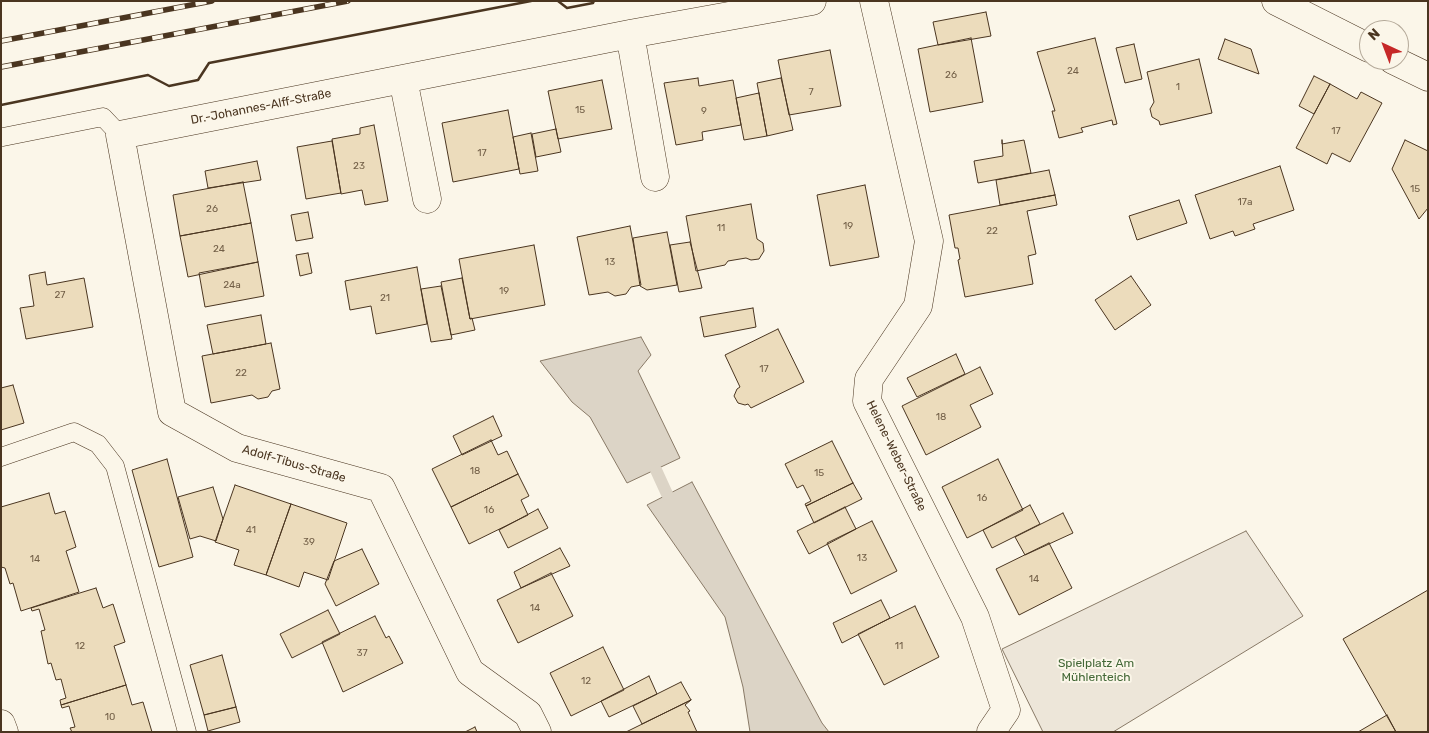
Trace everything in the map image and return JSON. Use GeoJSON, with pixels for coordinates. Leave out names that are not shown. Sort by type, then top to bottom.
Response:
{"type":"FeatureCollection","features":[{"type":"Feature","properties":{"kind":"street","name":"Dr.-Johannes-Alff-Straße"},"geometry":{"type":"LineString","coordinates":[[120,135],[630,34],[812,1]]}},
{"type":"Feature","properties":{"kind":"street","name":"Helene-Weber-Straße"},"geometry":{"type":"LineString","coordinates":[[874,1],[929,241],[918,306],[868,379],[867,401],[975,617],[1006,710],[991,732]]}},
{"type":"Feature","properties":{"kind":"street"},"geometry":{"type":"LineString","coordinates":[[1276,1],[1359,43]]}},
{"type":"Feature","properties":{"kind":"street"},"geometry":{"type":"LineString","coordinates":[[630,34],[656,177]]}},
{"type":"Feature","properties":{"kind":"street"},"geometry":{"type":"LineString","coordinates":[[1409,68],[1428,78]]}},
{"type":"Feature","properties":{"kind":"street"},"geometry":{"type":"LineString","coordinates":[[402,79],[427,199]]}},
{"type":"Feature","properties":{"kind":"street","name":"Adolf-Tibus-Straße"},"geometry":{"type":"LineString","coordinates":[[120,135],[172,412],[237,448],[381,488],[470,672],[528,714],[537,732]]}},
{"type":"Feature","properties":{"kind":"street"},"geometry":{"type":"LineString","coordinates":[[1,724],[4,732]]}},
{"type":"Feature","properties":{"kind":"lane"},"geometry":{"type":"LineString","coordinates":[[3,137],[103,117],[120,135]]}},
{"type":"Feature","properties":{"kind":"lane"},"geometry":{"type":"LineString","coordinates":[[1,457],[74,432],[98,444],[116,466],[187,732]]}},
{"type":"Feature","properties":{"kind":"green space","name":"Spielplatz Am Mühlenteich"},"geometry":{"type":"Polygon","coordinates":[[[1246,531],[1303,616],[1113,732],[1043,732],[1002,649],[1246,531]]]}},
{"type":"Feature","properties":{"kind":"shaded area"},"geometry":{"type":"Polygon","coordinates":[[[641,337],[651,355],[638,371],[680,458],[627,483],[590,417],[572,402],[540,361],[641,337]]]}},
{"type":"Feature","properties":{"kind":"shaded area"},"geometry":{"type":"Polygon","coordinates":[[[692,482],[822,723],[829,732],[750,732],[743,687],[725,617],[647,505],[692,482]]]}},
{"type":"Feature","properties":{"kind":"building"},"geometry":{"type":"Polygon","coordinates":[[[986,12],[991,36],[938,45],[933,22],[986,12]]]}},
{"type":"Feature","properties":{"kind":"building"},"geometry":{"type":"Polygon","coordinates":[[[971,38],[983,102],[930,112],[918,49],[971,38]]]}},
{"type":"Feature","properties":{"kind":"building"},"geometry":{"type":"Polygon","coordinates":[[[1095,38],[1117,124],[1113,125],[1112,120],[1081,128],[1083,132],[1059,138],[1052,111],[1055,111],[1037,52],[1095,38]]]}},
{"type":"Feature","properties":{"kind":"building"},"geometry":{"type":"Polygon","coordinates":[[[1225,39],[1251,49],[1259,74],[1218,59],[1225,39]]]}},
{"type":"Feature","properties":{"kind":"building"},"geometry":{"type":"Polygon","coordinates":[[[1134,44],[1142,79],[1125,83],[1116,48],[1134,44]]]}},
{"type":"Feature","properties":{"kind":"building"},"geometry":{"type":"Polygon","coordinates":[[[830,50],[841,106],[789,115],[778,60],[830,50]]]}},
{"type":"Feature","properties":{"kind":"building"},"geometry":{"type":"Polygon","coordinates":[[[1199,59],[1212,113],[1160,125],[1159,121],[1152,117],[1150,109],[1154,102],[1147,72],[1199,59]]]}},
{"type":"Feature","properties":{"kind":"building"},"geometry":{"type":"Polygon","coordinates":[[[1314,76],[1330,84],[1314,114],[1299,106],[1314,76]]]}},
{"type":"Feature","properties":{"kind":"building"},"geometry":{"type":"Polygon","coordinates":[[[698,78],[699,86],[733,80],[741,125],[702,132],[703,140],[676,145],[664,83],[698,78]]]}},
{"type":"Feature","properties":{"kind":"building"},"geometry":{"type":"Polygon","coordinates":[[[781,78],[793,130],[767,136],[757,83],[781,78]]]}},
{"type":"Feature","properties":{"kind":"building"},"geometry":{"type":"Polygon","coordinates":[[[602,80],[612,129],[558,139],[548,91],[602,80]]]}},
{"type":"Feature","properties":{"kind":"building"},"geometry":{"type":"Polygon","coordinates":[[[1330,84],[1357,99],[1361,92],[1382,103],[1350,162],[1332,153],[1327,164],[1296,148],[1330,84]]]}},
{"type":"Feature","properties":{"kind":"building"},"geometry":{"type":"Polygon","coordinates":[[[759,93],[767,136],[744,140],[736,98],[759,93]]]}},
{"type":"Feature","properties":{"kind":"building"},"geometry":{"type":"Polygon","coordinates":[[[508,110],[519,169],[453,182],[442,123],[508,110]]]}},
{"type":"Feature","properties":{"kind":"building"},"geometry":{"type":"Polygon","coordinates":[[[374,125],[388,201],[365,205],[362,190],[341,194],[332,139],[360,134],[360,128],[374,125]]]}},
{"type":"Feature","properties":{"kind":"building"},"geometry":{"type":"Polygon","coordinates":[[[556,129],[561,152],[536,157],[532,134],[556,129]]]}},
{"type":"Feature","properties":{"kind":"building"},"geometry":{"type":"Polygon","coordinates":[[[531,133],[538,171],[520,174],[513,137],[531,133]]]}},
{"type":"Feature","properties":{"kind":"building"},"geometry":{"type":"Polygon","coordinates":[[[1024,140],[1031,173],[978,183],[974,161],[1003,156],[1002,144],[1024,140]]]}},
{"type":"Feature","properties":{"kind":"building"},"geometry":{"type":"Polygon","coordinates":[[[1405,140],[1428,151],[1428,208],[1419,219],[1392,169],[1405,140]]]}},
{"type":"Feature","properties":{"kind":"building"},"geometry":{"type":"Polygon","coordinates":[[[332,141],[341,193],[306,199],[297,147],[332,141]]]}},
{"type":"Feature","properties":{"kind":"building"},"geometry":{"type":"Polygon","coordinates":[[[257,161],[261,180],[208,188],[205,171],[257,161]]]}},
{"type":"Feature","properties":{"kind":"building"},"geometry":{"type":"Polygon","coordinates":[[[1280,166],[1294,210],[1253,224],[1255,229],[1235,236],[1233,231],[1210,239],[1195,195],[1280,166]]]}},
{"type":"Feature","properties":{"kind":"building"},"geometry":{"type":"Polygon","coordinates":[[[1049,170],[1055,195],[1000,205],[996,180],[1049,170]]]}},
{"type":"Feature","properties":{"kind":"building"},"geometry":{"type":"Polygon","coordinates":[[[243,182],[251,223],[180,236],[173,195],[243,182]]]}},
{"type":"Feature","properties":{"kind":"building"},"geometry":{"type":"Polygon","coordinates":[[[865,185],[879,257],[830,266],[817,195],[865,185]]]}},
{"type":"Feature","properties":{"kind":"building"},"geometry":{"type":"Polygon","coordinates":[[[1055,195],[1057,205],[1027,211],[1036,254],[1028,256],[1033,284],[965,297],[958,260],[960,259],[958,248],[955,248],[949,215],[1055,195]]]}},
{"type":"Feature","properties":{"kind":"building"},"geometry":{"type":"Polygon","coordinates":[[[1179,200],[1187,223],[1137,240],[1129,216],[1179,200]]]}},
{"type":"Feature","properties":{"kind":"building"},"geometry":{"type":"Polygon","coordinates":[[[751,204],[757,239],[763,243],[764,251],[759,259],[751,260],[746,258],[728,261],[725,265],[696,271],[686,216],[751,204]]]}},
{"type":"Feature","properties":{"kind":"building"},"geometry":{"type":"Polygon","coordinates":[[[308,212],[313,238],[296,241],[291,215],[308,212]]]}},
{"type":"Feature","properties":{"kind":"building"},"geometry":{"type":"Polygon","coordinates":[[[251,223],[258,262],[188,277],[180,236],[251,223]]]}},
{"type":"Feature","properties":{"kind":"building"},"geometry":{"type":"Polygon","coordinates":[[[630,226],[641,285],[631,287],[626,294],[615,296],[608,292],[589,295],[577,237],[630,226]]]}},
{"type":"Feature","properties":{"kind":"building"},"geometry":{"type":"Polygon","coordinates":[[[667,232],[677,285],[647,290],[640,286],[633,238],[667,232]]]}},
{"type":"Feature","properties":{"kind":"building"},"geometry":{"type":"Polygon","coordinates":[[[690,242],[702,288],[679,292],[670,245],[690,242]]]}},
{"type":"Feature","properties":{"kind":"building"},"geometry":{"type":"Polygon","coordinates":[[[534,245],[545,305],[470,319],[459,259],[534,245]]]}},
{"type":"Feature","properties":{"kind":"building"},"geometry":{"type":"Polygon","coordinates":[[[308,253],[312,273],[300,276],[296,255],[308,253]]]}},
{"type":"Feature","properties":{"kind":"building"},"geometry":{"type":"Polygon","coordinates":[[[258,262],[264,296],[205,307],[199,273],[258,262]]]}},
{"type":"Feature","properties":{"kind":"building"},"geometry":{"type":"Polygon","coordinates":[[[417,267],[427,324],[376,334],[371,306],[350,310],[345,281],[417,267]]]}},
{"type":"Feature","properties":{"kind":"building"},"geometry":{"type":"Polygon","coordinates":[[[45,272],[47,285],[84,278],[93,327],[26,339],[20,308],[34,306],[29,275],[45,272]]]}},
{"type":"Feature","properties":{"kind":"building"},"geometry":{"type":"Polygon","coordinates":[[[1131,276],[1151,305],[1115,330],[1095,300],[1131,276]]]}},
{"type":"Feature","properties":{"kind":"building"},"geometry":{"type":"Polygon","coordinates":[[[462,278],[470,319],[472,318],[475,330],[451,335],[441,282],[462,278]]]}},
{"type":"Feature","properties":{"kind":"building"},"geometry":{"type":"Polygon","coordinates":[[[441,286],[452,339],[431,342],[421,289],[441,286]]]}},
{"type":"Feature","properties":{"kind":"building"},"geometry":{"type":"Polygon","coordinates":[[[753,308],[756,327],[704,337],[700,317],[753,308]]]}},
{"type":"Feature","properties":{"kind":"building"},"geometry":{"type":"Polygon","coordinates":[[[261,315],[266,344],[213,354],[207,325],[261,315]]]}},
{"type":"Feature","properties":{"kind":"building"},"geometry":{"type":"Polygon","coordinates":[[[778,329],[804,382],[751,408],[748,404],[738,403],[734,396],[740,387],[725,355],[778,329]]]}},
{"type":"Feature","properties":{"kind":"building"},"geometry":{"type":"Polygon","coordinates":[[[271,343],[280,389],[272,391],[268,397],[258,399],[252,395],[211,403],[202,356],[271,343]]]}},
{"type":"Feature","properties":{"kind":"building"},"geometry":{"type":"Polygon","coordinates":[[[956,354],[965,374],[917,397],[907,378],[956,354]]]}},
{"type":"Feature","properties":{"kind":"building"},"geometry":{"type":"Polygon","coordinates":[[[980,367],[993,394],[970,405],[981,427],[926,455],[902,406],[980,367]]]}},
{"type":"Feature","properties":{"kind":"building"},"geometry":{"type":"Polygon","coordinates":[[[13,385],[24,423],[1,430],[1,388],[13,385]]]}},
{"type":"Feature","properties":{"kind":"building"},"geometry":{"type":"Polygon","coordinates":[[[493,416],[502,436],[462,455],[453,436],[493,416]]]}},
{"type":"Feature","properties":{"kind":"building"},"geometry":{"type":"Polygon","coordinates":[[[491,440],[498,455],[507,451],[518,474],[451,507],[432,469],[491,440]]]}},
{"type":"Feature","properties":{"kind":"building"},"geometry":{"type":"Polygon","coordinates":[[[832,441],[853,483],[806,506],[805,504],[811,501],[803,485],[797,488],[785,464],[832,441]]]}},
{"type":"Feature","properties":{"kind":"building"},"geometry":{"type":"Polygon","coordinates":[[[167,459],[193,557],[159,567],[132,470],[167,459]]]}},
{"type":"Feature","properties":{"kind":"building"},"geometry":{"type":"Polygon","coordinates":[[[998,459],[1023,510],[967,538],[942,487],[998,459]]]}},
{"type":"Feature","properties":{"kind":"building"},"geometry":{"type":"Polygon","coordinates":[[[518,474],[529,496],[521,500],[528,515],[469,544],[451,507],[518,474]]]}},
{"type":"Feature","properties":{"kind":"building"},"geometry":{"type":"Polygon","coordinates":[[[853,483],[862,499],[814,523],[806,506],[853,483]]]}},
{"type":"Feature","properties":{"kind":"building"},"geometry":{"type":"Polygon","coordinates":[[[235,485],[291,504],[266,575],[234,565],[239,550],[215,542],[235,485]]]}},
{"type":"Feature","properties":{"kind":"building"},"geometry":{"type":"Polygon","coordinates":[[[213,487],[223,519],[216,541],[200,536],[190,539],[178,497],[213,487]]]}},
{"type":"Feature","properties":{"kind":"building"},"geometry":{"type":"Polygon","coordinates":[[[49,493],[55,514],[65,511],[76,547],[66,551],[79,592],[21,611],[13,583],[10,584],[5,568],[1,567],[1,507],[49,493]]]}},
{"type":"Feature","properties":{"kind":"building"},"geometry":{"type":"Polygon","coordinates":[[[291,504],[347,523],[328,580],[304,572],[299,587],[266,575],[291,504]]]}},
{"type":"Feature","properties":{"kind":"building"},"geometry":{"type":"Polygon","coordinates":[[[1030,505],[1040,524],[992,548],[983,530],[1030,505]]]}},
{"type":"Feature","properties":{"kind":"building"},"geometry":{"type":"Polygon","coordinates":[[[845,507],[856,529],[809,554],[797,531],[845,507]]]}},
{"type":"Feature","properties":{"kind":"building"},"geometry":{"type":"Polygon","coordinates":[[[538,509],[548,528],[508,548],[499,530],[538,509]]]}},
{"type":"Feature","properties":{"kind":"building"},"geometry":{"type":"Polygon","coordinates":[[[1063,513],[1073,533],[1025,555],[1015,537],[1063,513]]]}},
{"type":"Feature","properties":{"kind":"building"},"geometry":{"type":"Polygon","coordinates":[[[872,521],[897,571],[851,594],[827,543],[872,521]]]}},
{"type":"Feature","properties":{"kind":"building"},"geometry":{"type":"Polygon","coordinates":[[[1049,543],[1072,588],[1019,615],[996,569],[1049,543]]]}},
{"type":"Feature","properties":{"kind":"building"},"geometry":{"type":"Polygon","coordinates":[[[560,548],[570,566],[521,588],[514,572],[560,548]]]}},
{"type":"Feature","properties":{"kind":"building"},"geometry":{"type":"Polygon","coordinates":[[[362,549],[379,584],[336,606],[325,584],[334,561],[362,549]]]}},
{"type":"Feature","properties":{"kind":"building"},"geometry":{"type":"Polygon","coordinates":[[[551,573],[573,616],[518,643],[497,600],[551,573]]]}},
{"type":"Feature","properties":{"kind":"building"},"geometry":{"type":"Polygon","coordinates":[[[96,588],[103,608],[113,604],[125,642],[114,646],[126,685],[61,705],[60,700],[66,698],[61,679],[56,680],[51,663],[48,664],[41,631],[45,630],[39,609],[32,611],[31,608],[96,588]]]}},
{"type":"Feature","properties":{"kind":"building"},"geometry":{"type":"Polygon","coordinates":[[[1428,590],[1428,732],[1396,732],[1343,639],[1428,590]]]}},
{"type":"Feature","properties":{"kind":"building"},"geometry":{"type":"Polygon","coordinates":[[[881,600],[890,618],[842,643],[833,623],[881,600]]]}},
{"type":"Feature","properties":{"kind":"building"},"geometry":{"type":"Polygon","coordinates":[[[915,606],[939,657],[884,685],[858,634],[915,606]]]}},
{"type":"Feature","properties":{"kind":"building"},"geometry":{"type":"Polygon","coordinates":[[[328,610],[340,634],[292,658],[280,634],[328,610]]]}},
{"type":"Feature","properties":{"kind":"building"},"geometry":{"type":"Polygon","coordinates":[[[375,616],[386,638],[389,636],[403,663],[343,692],[322,642],[375,616]]]}},
{"type":"Feature","properties":{"kind":"building"},"geometry":{"type":"Polygon","coordinates":[[[603,647],[624,690],[571,716],[550,673],[603,647]]]}},
{"type":"Feature","properties":{"kind":"building"},"geometry":{"type":"Polygon","coordinates":[[[222,655],[236,707],[204,715],[190,665],[222,655]]]}},
{"type":"Feature","properties":{"kind":"building"},"geometry":{"type":"Polygon","coordinates":[[[649,676],[657,694],[609,717],[601,701],[649,676]]]}},
{"type":"Feature","properties":{"kind":"building"},"geometry":{"type":"Polygon","coordinates":[[[681,682],[691,700],[642,724],[633,706],[681,682]]]}},
{"type":"Feature","properties":{"kind":"building"},"geometry":{"type":"Polygon","coordinates":[[[126,685],[132,705],[143,702],[152,732],[72,732],[70,728],[75,727],[69,706],[62,708],[61,705],[126,685]]]}},
{"type":"Feature","properties":{"kind":"building"},"geometry":{"type":"Polygon","coordinates":[[[691,700],[685,705],[690,711],[688,712],[697,732],[626,732],[691,700]]]}},
{"type":"Feature","properties":{"kind":"building"},"geometry":{"type":"Polygon","coordinates":[[[236,707],[240,722],[208,731],[204,715],[236,707]]]}},
{"type":"Feature","properties":{"kind":"building"},"geometry":{"type":"Polygon","coordinates":[[[1387,715],[1396,732],[1358,732],[1387,715]]]}},
{"type":"Feature","properties":{"kind":"building"},"geometry":{"type":"Polygon","coordinates":[[[475,727],[477,732],[465,732],[475,727]]]}},
{"type":"Feature","properties":{"kind":"waterway"},"geometry":{"type":"LineString","coordinates":[[656,470],[667,494]]}},
{"type":"Feature","properties":{"kind":"railway"},"geometry":{"type":"LineString","coordinates":[[1,41],[212,1]]}},
{"type":"Feature","properties":{"kind":"railway"},"geometry":{"type":"LineString","coordinates":[[1,67],[348,1]]}},
{"type":"Feature","properties":{"kind":"wall"},"geometry":{"type":"LineString","coordinates":[[1,105],[148,75],[169,86],[198,80],[209,63],[531,1]]}},
{"type":"Feature","properties":{"kind":"wall"},"geometry":{"type":"LineString","coordinates":[[558,1],[567,8],[593,3],[594,1]]}}]}
